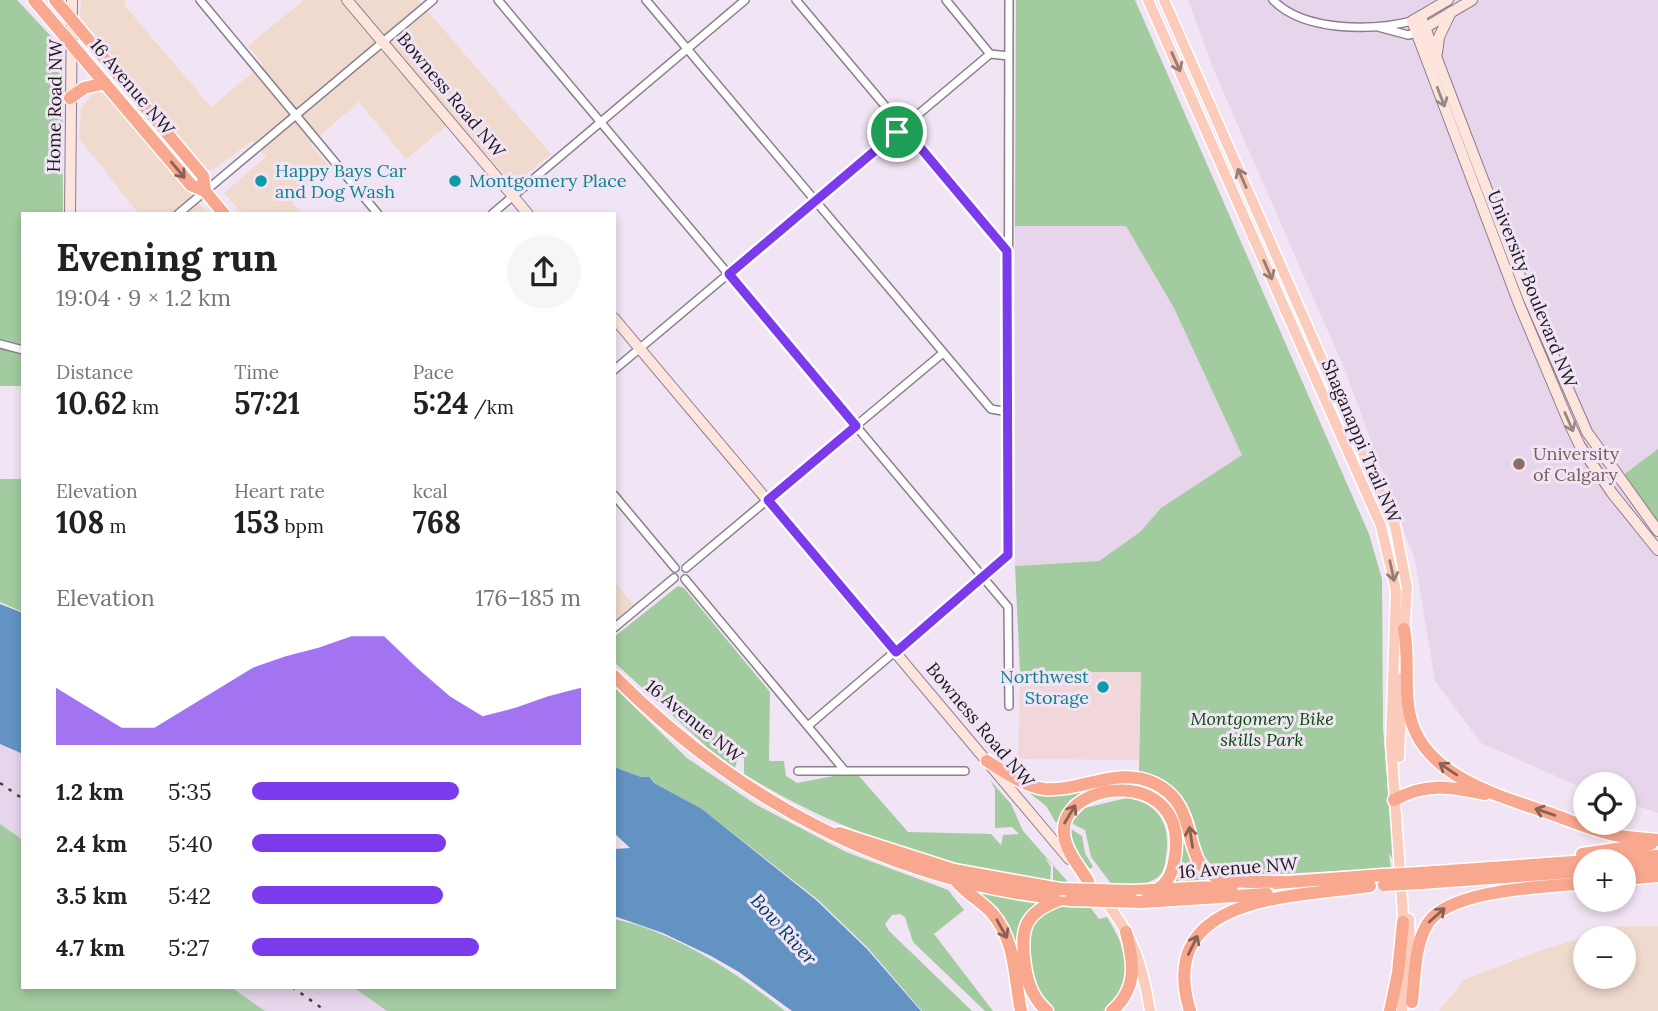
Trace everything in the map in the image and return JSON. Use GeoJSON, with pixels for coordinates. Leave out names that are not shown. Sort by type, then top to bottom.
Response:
{"type":"FeatureCollection","features":[{"type":"Feature","properties":{"kind":"highway","name":"16 Avenue NW"},"geometry":{"type":"LineString","coordinates":[[34,0],[191,185],[205,191],[222,212]]}},
{"type":"Feature","properties":{"kind":"highway","name":"16 Avenue NW"},"geometry":{"type":"LineString","coordinates":[[55,0],[203,176],[205,191]]}},
{"type":"Feature","properties":{"kind":"highway"},"geometry":{"type":"LineString","coordinates":[[70,98],[84,88],[105,83]]}},
{"type":"Feature","properties":{"kind":"highway"},"geometry":{"type":"LineString","coordinates":[[1404,629],[1408,649],[1408,701],[1419,738],[1427,751],[1453,774],[1509,800],[1610,835],[1658,841]]}},
{"type":"Feature","properties":{"kind":"highway","name":"16 Avenue NW"},"geometry":{"type":"LineString","coordinates":[[616,678],[649,711],[724,770],[854,847],[956,881],[1064,896],[1142,902],[1421,878],[1573,872]]}},
{"type":"Feature","properties":{"kind":"highway"},"geometry":{"type":"LineString","coordinates":[[987,761],[1027,784],[1046,789],[1124,777],[1152,781],[1170,793],[1182,806],[1188,821],[1194,855],[1207,871],[1224,879],[1283,882]]}},
{"type":"Feature","properties":{"kind":"highway"},"geometry":{"type":"LineString","coordinates":[[1397,798],[1422,787],[1438,785],[1509,800]]}},
{"type":"Feature","properties":{"kind":"highway"},"geometry":{"type":"LineString","coordinates":[[1088,881],[1067,845],[1064,830],[1067,815],[1078,803],[1093,796],[1136,791],[1164,806],[1176,831],[1171,873],[1165,884],[1154,891]]}},
{"type":"Feature","properties":{"kind":"highway","name":"16 Avenue NW"},"geometry":{"type":"LineString","coordinates":[[828,830],[855,836],[897,853],[954,870],[1064,896],[1283,882],[1379,882]]}},
{"type":"Feature","properties":{"kind":"highway"},"geometry":{"type":"LineString","coordinates":[[1475,869],[1658,841]]}},
{"type":"Feature","properties":{"kind":"highway","name":"16 Avenue NW"},"geometry":{"type":"LineString","coordinates":[[1421,878],[1475,869],[1658,856]]}},
{"type":"Feature","properties":{"kind":"highway"},"geometry":{"type":"LineString","coordinates":[[1636,867],[1658,866]]}},
{"type":"Feature","properties":{"kind":"highway"},"geometry":{"type":"LineString","coordinates":[[1636,878],[1658,876]]}},
{"type":"Feature","properties":{"kind":"highway"},"geometry":{"type":"LineString","coordinates":[[956,881],[987,908],[1004,930],[1011,948],[1021,1011]]}},
{"type":"Feature","properties":{"kind":"highway"},"geometry":{"type":"LineString","coordinates":[[1190,1011],[1185,989],[1186,962],[1196,937],[1211,921],[1246,904],[1379,882]]}},
{"type":"Feature","properties":{"kind":"highway"},"geometry":{"type":"LineString","coordinates":[[1412,1006],[1420,942],[1429,922],[1443,909],[1467,899],[1573,885]]}},
{"type":"Feature","properties":{"kind":"highway"},"geometry":{"type":"LineString","coordinates":[[1047,1011],[1035,998],[1028,984],[1023,935],[1035,912],[1064,896]]}},
{"type":"Feature","properties":{"kind":"highway"},"geometry":{"type":"LineString","coordinates":[[1390,1011],[1398,973],[1403,922]]}},
{"type":"Feature","properties":{"kind":"highway"},"geometry":{"type":"LineString","coordinates":[[1112,1011],[1126,995],[1133,978],[1133,963],[1126,932]]}},
{"type":"Feature","properties":{"kind":"main road","name":"Shaganappi Trail NW"},"geometry":{"type":"LineString","coordinates":[[1148,0],[1381,526],[1396,591],[1391,716],[1412,1006]]}},
{"type":"Feature","properties":{"kind":"main road","name":"Shaganappi Trail NW"},"geometry":{"type":"LineString","coordinates":[[1164,0],[1395,526],[1407,588],[1397,798],[1403,922],[1402,1011]]}},
{"type":"Feature","properties":{"kind":"main road","name":"Bowness Road NW"},"geometry":{"type":"LineString","coordinates":[[1088,881],[1118,916],[1126,932],[1143,970],[1150,1011]]}},
{"type":"Feature","properties":{"kind":"street","name":"Home Road NW"},"geometry":{"type":"LineString","coordinates":[[70,212],[72,0]]}},
{"type":"Feature","properties":{"kind":"street"},"geometry":{"type":"LineString","coordinates":[[200,0],[376,212]]}},
{"type":"Feature","properties":{"kind":"street","name":"Bowness Road NW"},"geometry":{"type":"LineString","coordinates":[[347,0],[526,212]]}},
{"type":"Feature","properties":{"kind":"street"},"geometry":{"type":"LineString","coordinates":[[180,212],[433,0]]}},
{"type":"Feature","properties":{"kind":"street"},"geometry":{"type":"LineString","coordinates":[[498,0],[1008,607],[1009,706]]}},
{"type":"Feature","properties":{"kind":"street"},"geometry":{"type":"LineString","coordinates":[[646,0],[991,409],[1008,412]]}},
{"type":"Feature","properties":{"kind":"street"},"geometry":{"type":"LineString","coordinates":[[494,212],[745,0]]}},
{"type":"Feature","properties":{"kind":"street"},"geometry":{"type":"LineString","coordinates":[[796,0],[1007,251]]}},
{"type":"Feature","properties":{"kind":"street"},"geometry":{"type":"LineString","coordinates":[[946,0],[990,54]]}},
{"type":"Feature","properties":{"kind":"street"},"geometry":{"type":"LineString","coordinates":[[809,725],[1008,555],[1009,0]]}},
{"type":"Feature","properties":{"kind":"street"},"geometry":{"type":"LineString","coordinates":[[1273,0],[1293,15],[1315,22],[1370,26],[1419,24],[1451,12],[1472,0]]}},
{"type":"Feature","properties":{"kind":"street"},"geometry":{"type":"LineString","coordinates":[[1370,26],[1408,35],[1448,0]]}},
{"type":"Feature","properties":{"kind":"street"},"geometry":{"type":"LineString","coordinates":[[1436,57],[1439,37],[1451,12]]}},
{"type":"Feature","properties":{"kind":"street","name":"University Boulevard NW"},"geometry":{"type":"LineString","coordinates":[[1419,24],[1436,57],[1476,154],[1528,297],[1587,432],[1658,531]]}},
{"type":"Feature","properties":{"kind":"street","name":"University Boulevard NW"},"geometry":{"type":"LineString","coordinates":[[1419,24],[1519,304],[1575,435],[1612,493],[1658,550]]}},
{"type":"Feature","properties":{"kind":"street"},"geometry":{"type":"LineString","coordinates":[[616,368],[990,54],[1009,55]]}},
{"type":"Feature","properties":{"kind":"street","name":"Bowness Road NW"},"geometry":{"type":"LineString","coordinates":[[616,320],[1088,881]]}},
{"type":"Feature","properties":{"kind":"street"},"geometry":{"type":"LineString","coordinates":[[0,344],[21,350]]}},
{"type":"Feature","properties":{"kind":"street"},"geometry":{"type":"LineString","coordinates":[[675,568],[686,568],[943,353]]}},
{"type":"Feature","properties":{"kind":"street"},"geometry":{"type":"LineString","coordinates":[[616,497],[675,568],[674,578],[616,626]]}},
{"type":"Feature","properties":{"kind":"street"},"geometry":{"type":"LineString","coordinates":[[685,579],[686,568]]}},
{"type":"Feature","properties":{"kind":"street"},"geometry":{"type":"LineString","coordinates":[[674,578],[685,579],[845,771]]}},
{"type":"Feature","properties":{"kind":"street"},"geometry":{"type":"LineString","coordinates":[[798,771],[965,771]]}},
{"type":"Feature","properties":{"kind":"shaded area"},"geometry":{"type":"Polygon","coordinates":[[[81,0],[125,0],[125,6],[211,107],[263,64],[248,46],[304,0],[418,0],[551,154],[513,185],[455,119],[406,159],[359,102],[310,144],[330,167],[290,199],[300,212],[241,212],[224,193],[266,157],[253,140],[213,170],[207,169],[80,18],[81,0]]]}},
{"type":"Feature","properties":{"kind":"shaded area","name":"University of Calgary"},"geometry":{"type":"Polygon","coordinates":[[[1188,0],[1658,0],[1658,813],[1636,806],[1636,772],[1573,772],[1573,784],[1481,743],[1435,681],[1415,560],[1344,368],[1215,73],[1188,0]]]}},
{"type":"Feature","properties":{"kind":"shaded area"},"geometry":{"type":"Polygon","coordinates":[[[95,91],[104,94],[206,212],[137,212],[79,138],[81,108],[95,91]]]}},
{"type":"Feature","properties":{"kind":"shaded area"},"geometry":{"type":"Polygon","coordinates":[[[1015,226],[1126,226],[1174,308],[1243,455],[1161,508],[1140,532],[1099,561],[1015,566],[1015,226]]]}},
{"type":"Feature","properties":{"kind":"shaded area"},"geometry":{"type":"Polygon","coordinates":[[[616,583],[634,605],[616,618],[616,583]]]}},
{"type":"Feature","properties":{"kind":"shaded area"},"geometry":{"type":"Polygon","coordinates":[[[1020,672],[1141,672],[1139,760],[1018,759],[1020,672]]]}},
{"type":"Feature","properties":{"kind":"shaded area"},"geometry":{"type":"Polygon","coordinates":[[[0,744],[21,753],[21,839],[0,824],[0,744]]]}},
{"type":"Feature","properties":{"kind":"shaded area"},"geometry":{"type":"Polygon","coordinates":[[[1636,926],[1658,926],[1658,1011],[1439,1011],[1464,980],[1573,941],[1573,989],[1636,989],[1636,926]]]}},
{"type":"Feature","properties":{"kind":"shaded area"},"geometry":{"type":"Polygon","coordinates":[[[234,989],[356,989],[387,1011],[265,1011],[234,989]]]}},
{"type":"Feature","properties":{"kind":"green space"},"geometry":{"type":"Polygon","coordinates":[[[0,0],[17,0],[62,48],[63,212],[21,212],[21,386],[0,386],[0,0]]]}},
{"type":"Feature","properties":{"kind":"green space","name":"Montgomery Bike skills Park"},"geometry":{"type":"Polygon","coordinates":[[[1016,0],[1135,0],[1369,534],[1382,579],[1383,728],[1393,849],[1393,859],[1389,854],[1391,868],[1240,876],[1214,870],[1207,863],[1190,811],[1181,797],[1155,778],[1139,773],[1141,672],[1020,672],[1015,566],[1099,561],[1140,532],[1161,508],[1242,455],[1174,308],[1126,226],[1015,226],[1016,0]]]}},
{"type":"Feature","properties":{"kind":"green space"},"geometry":{"type":"Polygon","coordinates":[[[1658,449],[1658,525],[1622,476],[1658,449]]]}},
{"type":"Feature","properties":{"kind":"green space"},"geometry":{"type":"Polygon","coordinates":[[[0,479],[21,479],[21,611],[0,602],[0,479]]]}},
{"type":"Feature","properties":{"kind":"green space"},"geometry":{"type":"Polygon","coordinates":[[[678,586],[684,588],[770,692],[769,761],[784,761],[786,776],[797,783],[834,776],[859,776],[908,832],[991,834],[1001,845],[1003,835],[1019,834],[1012,827],[995,828],[995,789],[990,780],[1011,804],[1023,831],[1053,865],[1045,858],[1051,867],[1050,882],[930,856],[854,830],[780,795],[744,774],[744,758],[738,757],[735,768],[708,748],[616,664],[616,635],[678,586]]]}},
{"type":"Feature","properties":{"kind":"green space"},"geometry":{"type":"Polygon","coordinates":[[[616,689],[687,758],[755,804],[846,852],[948,890],[964,910],[934,934],[993,1011],[985,1011],[913,942],[905,917],[900,914],[892,915],[885,924],[889,931],[972,1011],[922,1011],[868,948],[817,899],[702,809],[654,783],[651,777],[641,777],[616,768],[616,689]]]}},
{"type":"Feature","properties":{"kind":"green space"},"geometry":{"type":"Polygon","coordinates":[[[1099,787],[1070,800],[1056,823],[1047,807],[1026,790],[1099,787]]]}},
{"type":"Feature","properties":{"kind":"green space"},"geometry":{"type":"Polygon","coordinates":[[[1127,798],[1148,805],[1161,818],[1167,835],[1165,863],[1160,875],[1150,882],[1112,885],[1091,857],[1085,830],[1071,823],[1085,808],[1127,798]]]}},
{"type":"Feature","properties":{"kind":"green space"},"geometry":{"type":"Polygon","coordinates":[[[0,824],[21,839],[21,989],[234,989],[265,1011],[0,1011],[0,824]]]}},
{"type":"Feature","properties":{"kind":"green space"},"geometry":{"type":"Polygon","coordinates":[[[1071,829],[1082,836],[1085,853],[1093,867],[1090,869],[1072,847],[1071,829]]]}},
{"type":"Feature","properties":{"kind":"green space"},"geometry":{"type":"Polygon","coordinates":[[[1183,831],[1191,860],[1209,881],[1175,884],[1180,868],[1183,831]]]}},
{"type":"Feature","properties":{"kind":"green space"},"geometry":{"type":"Polygon","coordinates":[[[1053,865],[1068,882],[1053,882],[1053,865]]]}},
{"type":"Feature","properties":{"kind":"green space"},"geometry":{"type":"Polygon","coordinates":[[[979,893],[1038,903],[1022,924],[1018,946],[1019,964],[979,893]]]}},
{"type":"Feature","properties":{"kind":"green space"},"geometry":{"type":"Polygon","coordinates":[[[1064,906],[1090,907],[1099,919],[1107,917],[1118,936],[1124,955],[1125,975],[1115,1001],[1106,1010],[1055,1011],[1047,1006],[1036,990],[1028,958],[1028,932],[1040,916],[1051,909],[1064,906]]]}},
{"type":"Feature","properties":{"kind":"green space"},"geometry":{"type":"Polygon","coordinates":[[[616,920],[659,933],[682,944],[726,969],[785,1011],[387,1011],[356,989],[616,989],[616,920]]]}},
{"type":"Feature","properties":{"kind":"water"},"geometry":{"type":"Polygon","coordinates":[[[0,604],[21,612],[21,753],[0,744],[0,604]]]}},
{"type":"Feature","properties":{"kind":"water","name":"Bow River"},"geometry":{"type":"Polygon","coordinates":[[[616,768],[641,777],[650,777],[654,783],[702,809],[816,900],[867,949],[921,1011],[792,1011],[739,972],[711,956],[663,933],[616,917],[616,849],[630,848],[616,835],[616,768]]]}},
{"type":"Feature","properties":{"kind":"railway"},"geometry":{"type":"LineString","coordinates":[[0,783],[21,798]]}},
{"type":"Feature","properties":{"kind":"railway"},"geometry":{"type":"LineString","coordinates":[[295,989],[326,1011]]}},
{"type":"Feature","properties":{"kind":"place","name":"Happy Bays Car and Dog Wash"},"geometry":{"type":"Point","coordinates":[261,181]}},
{"type":"Feature","properties":{"kind":"place","name":"Montgomery Place"},"geometry":{"type":"Point","coordinates":[455,181]}},
{"type":"Feature","properties":{"kind":"place","name":"University of Calgary"},"geometry":{"type":"Point","coordinates":[1519,464]}},
{"type":"Feature","properties":{"kind":"place","name":"Northwest Storage"},"geometry":{"type":"Point","coordinates":[1103,687]}},
{"type":"Feature","properties":{"kind":"route"},"geometry":{"type":"LineString","coordinates":[[903,127],[1007,251],[1008,555],[896,652],[768,500],[856,426],[729,274],[897,132],[903,127]]}}]}
